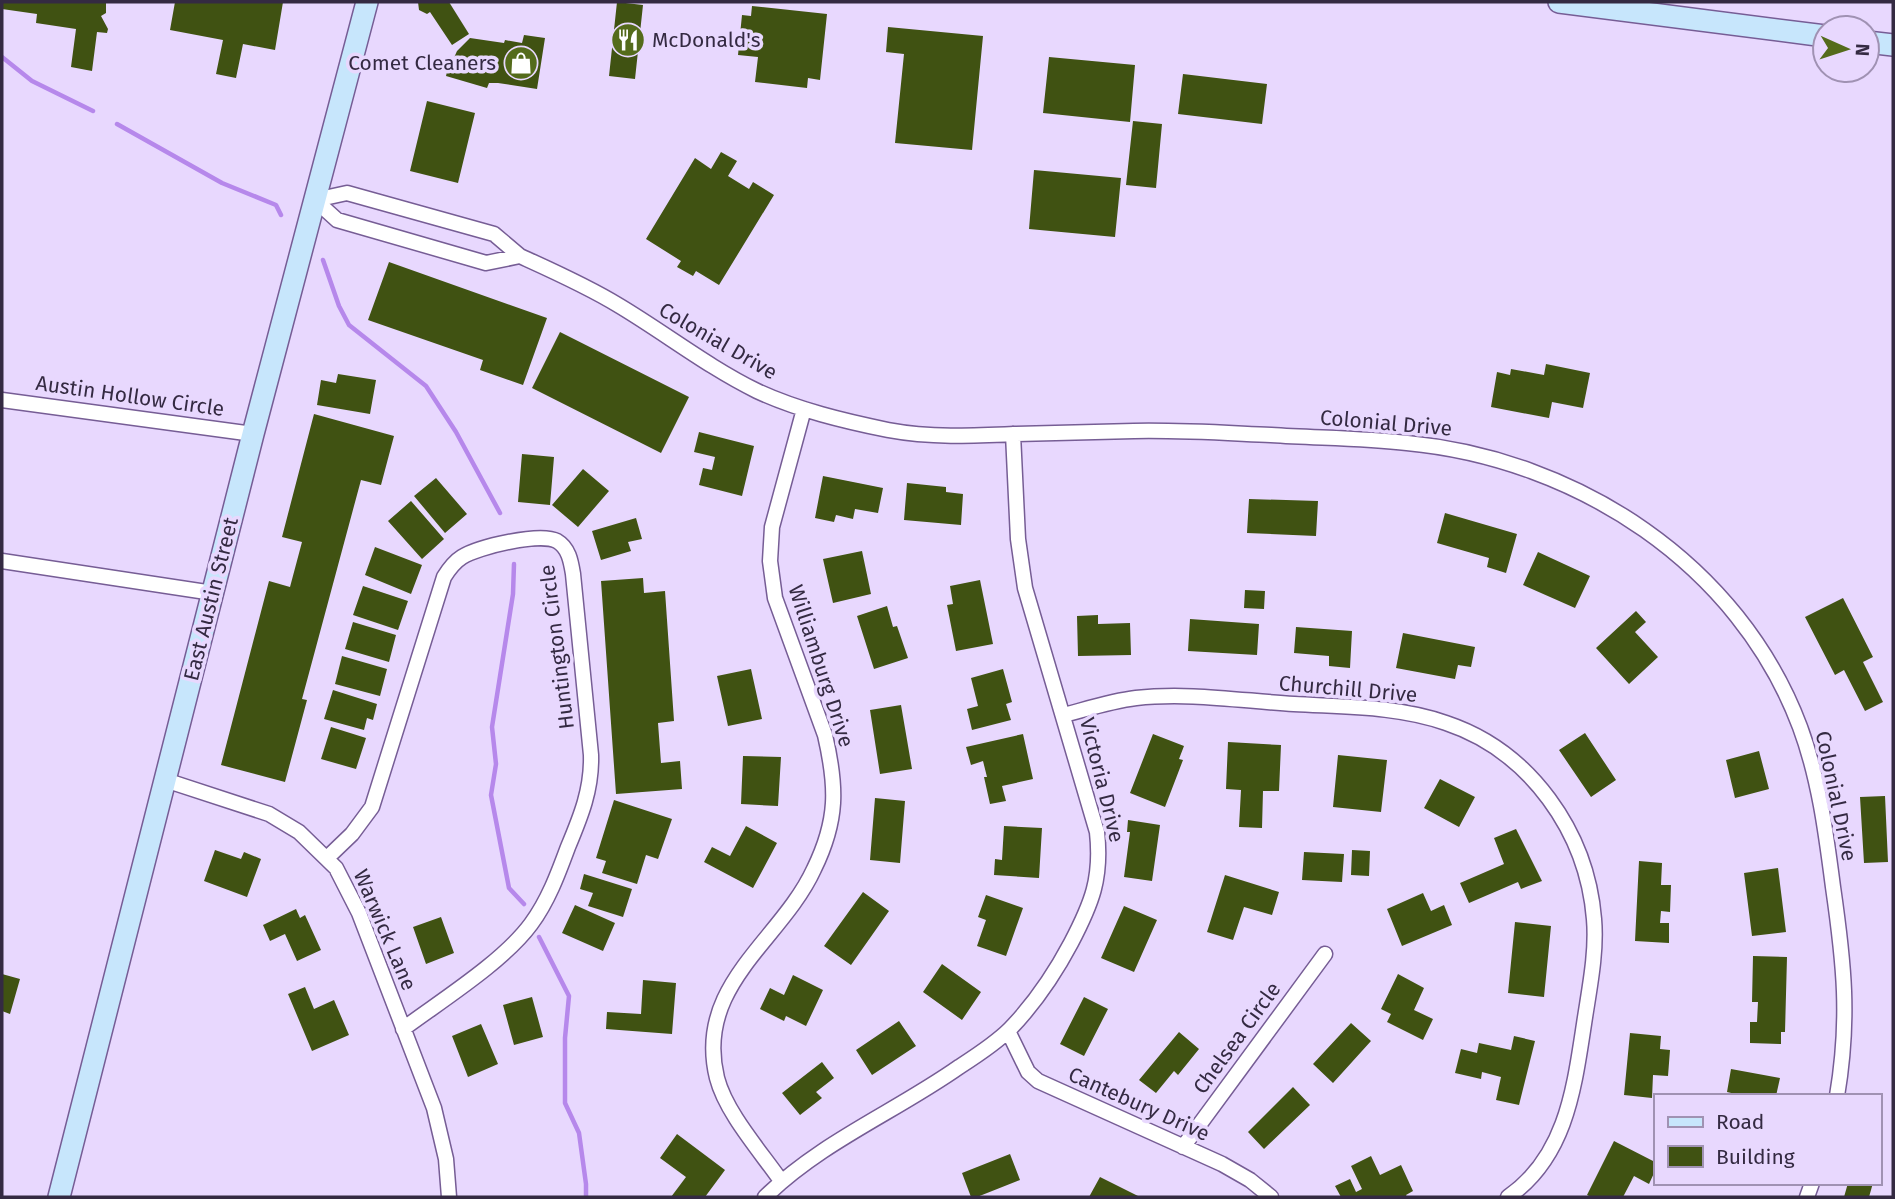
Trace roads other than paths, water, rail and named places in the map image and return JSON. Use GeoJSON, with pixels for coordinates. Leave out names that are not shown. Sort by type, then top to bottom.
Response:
{"type":"FeatureCollection","features":[{"type":"Feature","properties":{"kind":"main road","name":"East Austin Street"},"geometry":{"type":"LineString","coordinates":[[59,1197],[253,435],[367,2]]}},
{"type":"Feature","properties":{"kind":"main road"},"geometry":{"type":"LineString","coordinates":[[1559,2],[1811,34]]}},
{"type":"Feature","properties":{"kind":"street","name":"Colonial Drive"},"geometry":{"type":"LineString","coordinates":[[316,200],[347,193],[494,234],[520,256],[604,297],[739,382],[804,409],[854,422],[945,437],[1178,431],[1387,441],[1440,447],[1502,462],[1568,485],[1617,512],[1685,560],[1729,605],[1752,634],[1787,695],[1810,755],[1824,816],[1844,970],[1845,1025],[1838,1094]]}},
{"type":"Feature","properties":{"kind":"street"},"geometry":{"type":"LineString","coordinates":[[316,200],[337,220],[486,263],[520,256]]}},
{"type":"Feature","properties":{"kind":"street","name":"Austin Hollow Circle"},"geometry":{"type":"LineString","coordinates":[[2,400],[253,435]]}},
{"type":"Feature","properties":{"kind":"street","name":"Williamburg Drive"},"geometry":{"type":"LineString","coordinates":[[781,1181],[724,1096],[717,1079],[714,1042],[720,1009],[727,992],[740,970],[802,891],[813,872],[830,825],[834,778],[830,756],[825,735],[775,598],[769,561],[772,527],[804,409]]}},
{"type":"Feature","properties":{"kind":"street","name":"Victoria Drive"},"geometry":{"type":"LineString","coordinates":[[765,1197],[781,1181],[843,1137],[943,1078],[1008,1031],[1041,993],[1056,970],[1091,902],[1098,878],[1100,854],[1097,832],[1032,618],[1022,576],[1017,539],[1013,434]]}},
{"type":"Feature","properties":{"kind":"street","name":"Huntington Circle"},"geometry":{"type":"LineString","coordinates":[[327,858],[364,820],[375,799],[443,577],[451,566],[470,552],[487,547],[539,538],[558,542],[570,559],[573,574],[591,755],[590,784],[582,814],[551,891],[521,937],[494,961],[403,1029]]}},
{"type":"Feature","properties":{"kind":"street"},"geometry":{"type":"LineString","coordinates":[[2,561],[213,593]]}},
{"type":"Feature","properties":{"kind":"street","name":"Churchill Drive"},"geometry":{"type":"LineString","coordinates":[[1063,715],[1124,700],[1158,697],[1385,710],[1424,717],[1468,732],[1515,761],[1534,780],[1551,800],[1579,850],[1591,894],[1595,921],[1594,948],[1577,1071],[1561,1133],[1536,1171],[1521,1188],[1508,1197]]}},
{"type":"Feature","properties":{"kind":"street","name":"Warwick Lane"},"geometry":{"type":"LineString","coordinates":[[165,780],[270,814],[299,832],[336,868],[352,896],[437,1121],[446,1159],[449,1197]]}},
{"type":"Feature","properties":{"kind":"street","name":"Chelsea Circle"},"geometry":{"type":"LineString","coordinates":[[1183,1147],[1325,954]]}},
{"type":"Feature","properties":{"kind":"street","name":"Cantebury Drive"},"geometry":{"type":"LineString","coordinates":[[1008,1031],[1028,1072],[1038,1081],[1250,1180],[1271,1197]]}},
{"type":"Feature","properties":{"kind":"waterway"},"geometry":{"type":"LineString","coordinates":[[2,57],[32,81],[93,111]]}},
{"type":"Feature","properties":{"kind":"waterway"},"geometry":{"type":"LineString","coordinates":[[117,124],[222,183],[276,205],[281,215]]}},
{"type":"Feature","properties":{"kind":"waterway"},"geometry":{"type":"LineString","coordinates":[[323,260],[339,306],[349,325],[426,386],[456,432],[500,513]]}},
{"type":"Feature","properties":{"kind":"waterway"},"geometry":{"type":"LineString","coordinates":[[514,564],[513,594],[492,727],[496,764],[491,795],[509,888],[524,904]]}},
{"type":"Feature","properties":{"kind":"waterway"},"geometry":{"type":"LineString","coordinates":[[539,937],[569,996],[565,1038],[565,1103],[579,1133],[586,1197]]}},
{"type":"Feature","properties":{"kind":"place","name":"McDonald's"},"geometry":{"type":"Point","coordinates":[628,40]}},
{"type":"Feature","properties":{"kind":"place","name":"Comet Cleaners"},"geometry":{"type":"Point","coordinates":[521,63]}}]}
